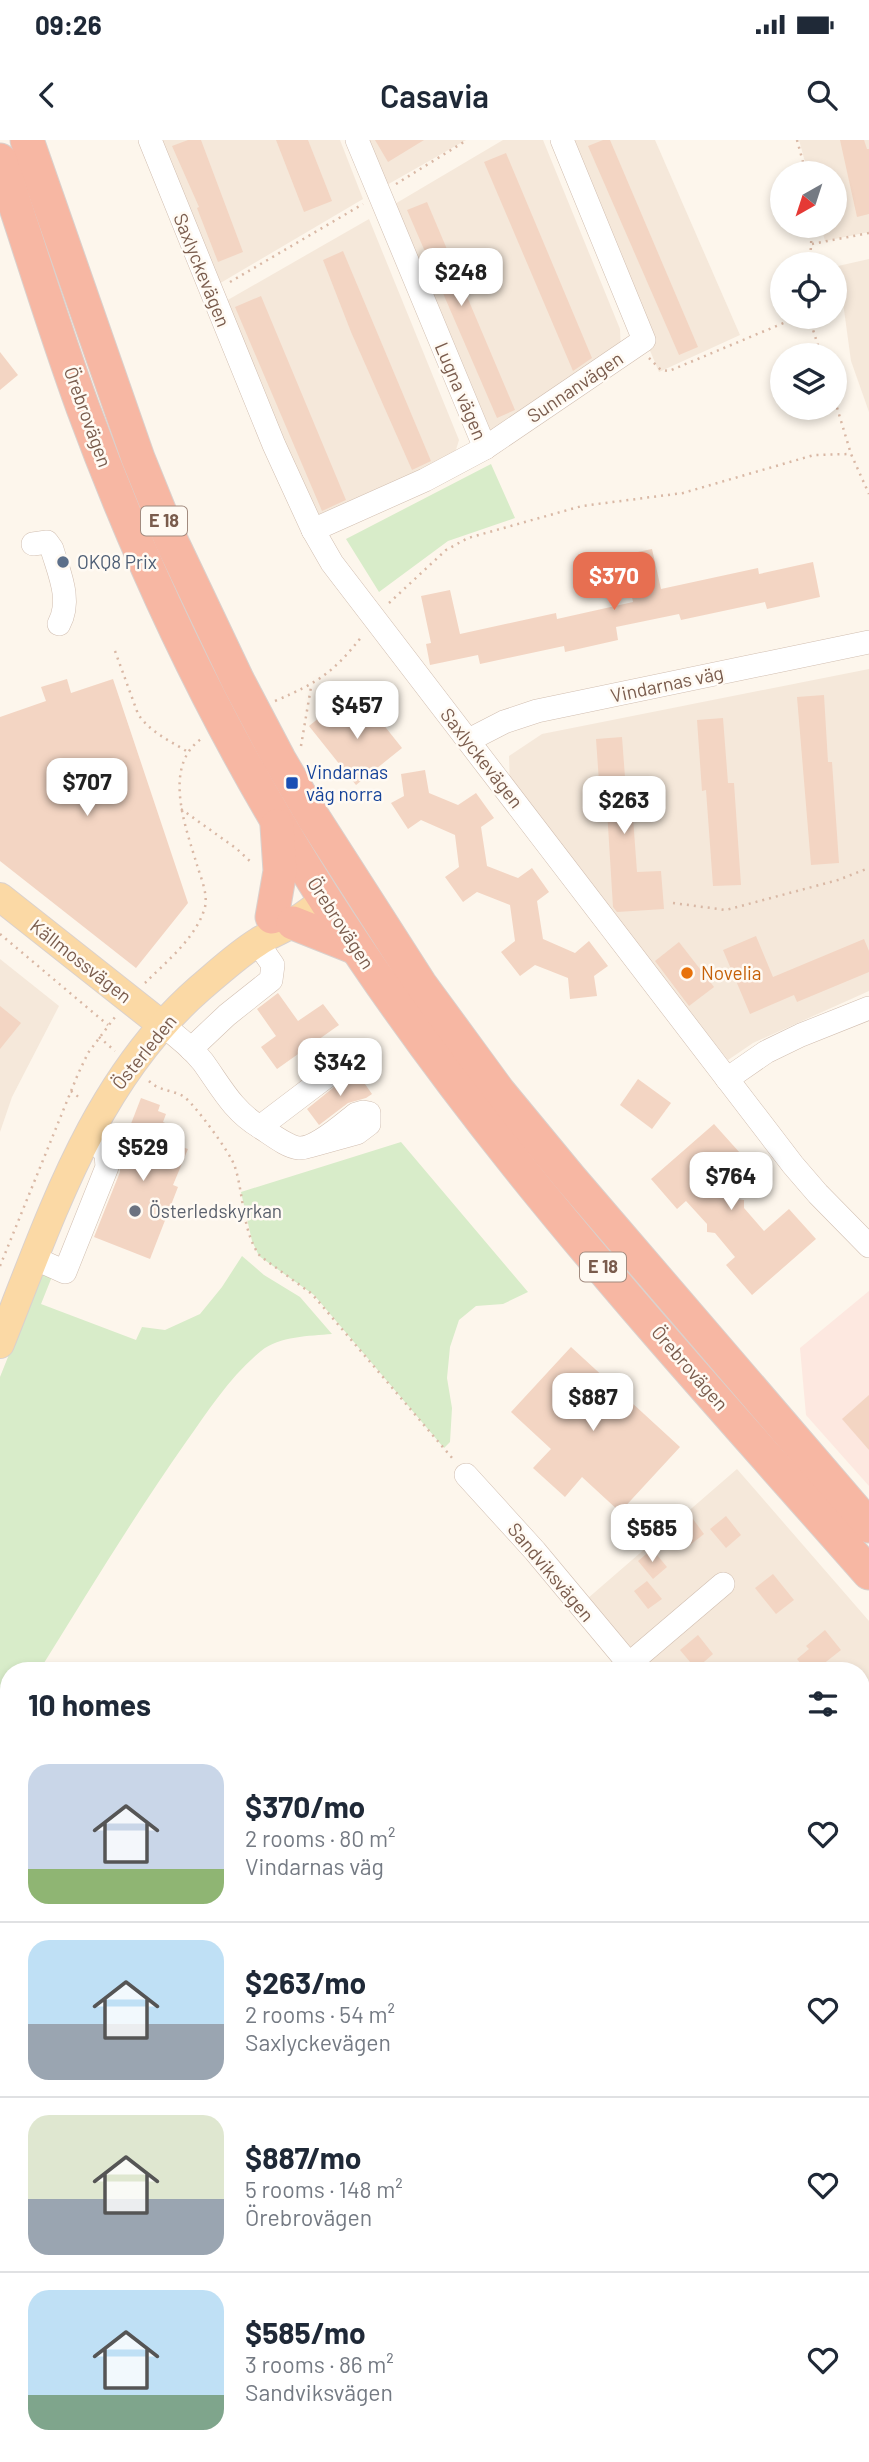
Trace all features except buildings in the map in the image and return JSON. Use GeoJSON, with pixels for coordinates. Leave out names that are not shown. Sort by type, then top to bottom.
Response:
{"type":"FeatureCollection","features":[{"type":"Feature","properties":{"kind":"highway","name":"Örebrovägen"},"geometry":{"type":"LineString","coordinates":[[27,140],[134,445],[172,542],[237,681],[279,760],[352,880],[420,984],[499,1092],[869,1526]]}},
{"type":"Feature","properties":{"kind":"highway","name":"Örebrovägen"},"geometry":{"type":"LineString","coordinates":[[0,160],[105,464],[183,644],[276,820],[356,947],[427,1050],[483,1124],[562,1220],[869,1573]]}},
{"type":"Feature","properties":{"kind":"highway"},"geometry":{"type":"LineString","coordinates":[[276,820],[281,871],[274,928],[356,947]]}},
{"type":"Feature","properties":{"kind":"highway"},"geometry":{"type":"LineString","coordinates":[[326,900],[352,880]]}},
{"type":"Feature","properties":{"kind":"main road","name":"Källmossvägen"},"geometry":{"type":"LineString","coordinates":[[0,897],[162,1025]]}},
{"type":"Feature","properties":{"kind":"main road","name":"Österleden"},"geometry":{"type":"LineString","coordinates":[[0,1343],[74,1160],[77,1130],[162,1025],[198,990],[274,928],[326,900]]}},
{"type":"Feature","properties":{"kind":"street","name":"Saxlyckevägen"},"geometry":{"type":"LineString","coordinates":[[150,140],[274,445],[313,530],[332,563],[727,1079],[818,1194],[869,1247]]}},
{"type":"Feature","properties":{"kind":"street","name":"Lugna vägen"},"geometry":{"type":"LineString","coordinates":[[357,140],[485,448]]}},
{"type":"Feature","properties":{"kind":"street","name":"Sunnanvägen"},"geometry":{"type":"LineString","coordinates":[[313,530],[425,480],[485,448],[644,340],[562,140]]}},
{"type":"Feature","properties":{"kind":"street"},"geometry":{"type":"LineString","coordinates":[[40,543],[55,540],[62,545],[74,586],[72,602],[63,618]]}},
{"type":"Feature","properties":{"kind":"street","name":"Vindarnas väg"},"geometry":{"type":"LineString","coordinates":[[469,740],[504,722],[537,711],[869,642]]}},
{"type":"Feature","properties":{"kind":"street"},"geometry":{"type":"LineString","coordinates":[[191,1049],[227,1015],[271,980],[274,928]]}},
{"type":"Feature","properties":{"kind":"street"},"geometry":{"type":"LineString","coordinates":[[727,1079],[766,1052],[869,1007]]}},
{"type":"Feature","properties":{"kind":"street"},"geometry":{"type":"LineString","coordinates":[[162,1025],[191,1049],[243,1117],[290,1145],[300,1148],[310,1146]]}},
{"type":"Feature","properties":{"kind":"street"},"geometry":{"type":"LineString","coordinates":[[260,1127],[344,1063]]}},
{"type":"Feature","properties":{"kind":"street"},"geometry":{"type":"LineString","coordinates":[[34,1258],[65,1272],[107,1167],[106,1154],[77,1130]]}},
{"type":"Feature","properties":{"kind":"street","name":"Sandviksvägen"},"geometry":{"type":"LineString","coordinates":[[466,1475],[535,1551],[627,1662]]}},
{"type":"Feature","properties":{"kind":"street"},"geometry":{"type":"LineString","coordinates":[[638,1662],[723,1584]]}},
{"type":"Feature","properties":{"kind":"path"},"geometry":{"type":"LineString","coordinates":[[212,293],[467,140]]}},
{"type":"Feature","properties":{"kind":"path"},"geometry":{"type":"LineString","coordinates":[[797,140],[803,161]]}},
{"type":"Feature","properties":{"kind":"path"},"geometry":{"type":"LineString","coordinates":[[812,244],[869,233]]}},
{"type":"Feature","properties":{"kind":"path"},"geometry":{"type":"LineString","coordinates":[[811,252],[812,238]]}},
{"type":"Feature","properties":{"kind":"path"},"geometry":{"type":"LineString","coordinates":[[644,340],[650,360],[661,370],[669,371],[770,329]]}},
{"type":"Feature","properties":{"kind":"path"},"geometry":{"type":"LineString","coordinates":[[841,420],[851,454],[869,494]]}},
{"type":"Feature","properties":{"kind":"path"},"geometry":{"type":"LineString","coordinates":[[268,703],[311,685],[325,676],[374,620],[446,550],[468,538],[573,508],[683,493],[814,455],[851,454]]}},
{"type":"Feature","properties":{"kind":"path"},"geometry":{"type":"LineString","coordinates":[[115,651],[138,714],[157,733],[188,752]]}},
{"type":"Feature","properties":{"kind":"path"},"geometry":{"type":"LineString","coordinates":[[300,747],[311,685]]}},
{"type":"Feature","properties":{"kind":"path"},"geometry":{"type":"LineString","coordinates":[[130,1000],[190,934],[204,910],[204,888],[181,808],[181,780],[188,752],[201,739]]}},
{"type":"Feature","properties":{"kind":"path"},"geometry":{"type":"LineString","coordinates":[[181,808],[237,849],[256,867]]}},
{"type":"Feature","properties":{"kind":"path"},"geometry":{"type":"LineString","coordinates":[[673,903],[726,910],[838,880],[869,868]]}},
{"type":"Feature","properties":{"kind":"path"},"geometry":{"type":"LineString","coordinates":[[0,933],[108,1025],[88,1053],[0,1266]]}},
{"type":"Feature","properties":{"kind":"path"},"geometry":{"type":"LineString","coordinates":[[98,1037],[159,1089],[184,1097],[189,1102],[232,1158],[250,1236],[260,1256],[312,1294],[466,1475]]}},
{"type":"Feature","properties":{"kind":"path"},"geometry":{"type":"LineString","coordinates":[[71,1091],[81,1099]]}},
{"type":"Feature","properties":{"kind":"path"},"geometry":{"type":"LineString","coordinates":[[56,1127],[77,1130]]}},
{"type":"Feature","properties":{"kind":"shaded area"},"geometry":{"type":"Polygon","coordinates":[[[154,140],[340,140],[363,199],[212,288],[154,140]]]}},
{"type":"Feature","properties":{"kind":"shaded area"},"geometry":{"type":"Polygon","coordinates":[[[357,140],[466,140],[378,190],[357,140]]]}},
{"type":"Feature","properties":{"kind":"shaded area"},"geometry":{"type":"Polygon","coordinates":[[[503,140],[543,140],[620,329],[621,351],[493,435],[476,426],[383,211],[503,140]]]}},
{"type":"Feature","properties":{"kind":"shaded area"},"geometry":{"type":"Polygon","coordinates":[[[562,140],[655,140],[740,335],[659,372],[562,140]]]}},
{"type":"Feature","properties":{"kind":"shaded area"},"geometry":{"type":"Polygon","coordinates":[[[799,140],[869,140],[869,232],[847,236],[847,161],[805,161],[799,140]]]}},
{"type":"Feature","properties":{"kind":"shaded area"},"geometry":{"type":"Polygon","coordinates":[[[369,219],[459,440],[453,459],[322,520],[308,514],[219,305],[369,219]]]}},
{"type":"Feature","properties":{"kind":"shaded area"},"geometry":{"type":"Polygon","coordinates":[[[869,259],[869,412],[851,361],[847,329],[847,264],[869,259]]]}},
{"type":"Feature","properties":{"kind":"shaded area"},"geometry":{"type":"Polygon","coordinates":[[[869,669],[869,991],[753,1043],[728,1060],[510,786],[509,756],[542,734],[869,669]]]}},
{"type":"Feature","properties":{"kind":"shaded area"},"geometry":{"type":"Polygon","coordinates":[[[0,959],[59,1006],[12,1097],[0,1132],[0,959]]]}},
{"type":"Feature","properties":{"kind":"shaded area"},"geometry":{"type":"Polygon","coordinates":[[[869,1291],[869,1486],[806,1415],[800,1348],[869,1291]]]}},
{"type":"Feature","properties":{"kind":"shaded area"},"geometry":{"type":"Polygon","coordinates":[[[737,1469],[869,1621],[869,1662],[640,1662],[587,1599],[737,1469]]]}},
{"type":"Feature","properties":{"kind":"green space"},"geometry":{"type":"Polygon","coordinates":[[[491,464],[515,518],[448,541],[379,592],[346,539],[491,464]]]}},
{"type":"Feature","properties":{"kind":"green space"},"geometry":{"type":"Polygon","coordinates":[[[401,1142],[528,1292],[503,1304],[476,1306],[459,1320],[450,1347],[447,1378],[452,1408],[450,1442],[444,1448],[314,1295],[259,1256],[252,1241],[241,1192],[401,1142]]]}},
{"type":"Feature","properties":{"kind":"green space"},"geometry":{"type":"Polygon","coordinates":[[[242,1256],[264,1275],[300,1297],[332,1334],[277,1342],[250,1361],[203,1418],[148,1498],[45,1662],[0,1662],[0,1377],[44,1267],[53,1274],[41,1304],[136,1340],[142,1327],[165,1330],[200,1314],[242,1256]]]}},
{"type":"Feature","properties":{"kind":"place","name":"OKQ8 Prix"},"geometry":{"type":"Point","coordinates":[63,562]}},
{"type":"Feature","properties":{"kind":"place","name":"Vindarnas väg norra"},"geometry":{"type":"Point","coordinates":[292,783]}},
{"type":"Feature","properties":{"kind":"place","name":"Novelia"},"geometry":{"type":"Point","coordinates":[687,973]}},
{"type":"Feature","properties":{"kind":"place","name":"Österledskyrkan"},"geometry":{"type":"Point","coordinates":[135,1211]}}]}
